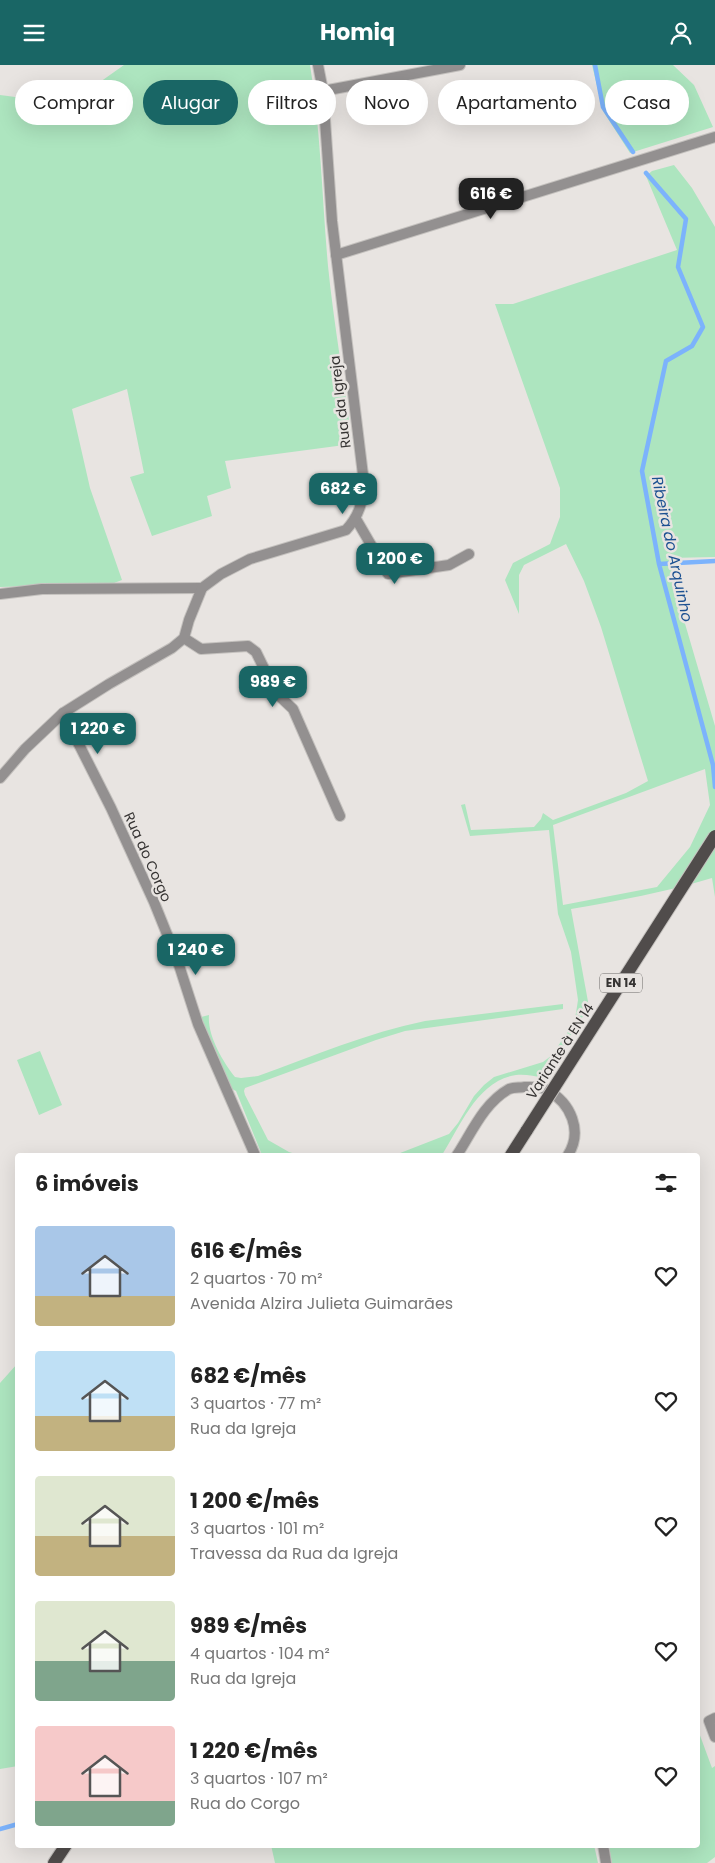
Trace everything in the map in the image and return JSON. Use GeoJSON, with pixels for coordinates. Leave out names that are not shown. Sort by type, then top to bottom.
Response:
{"type":"FeatureCollection","features":[{"type":"Feature","properties":{"kind":"main road","name":"Variante à EN 14"},"geometry":{"type":"LineString","coordinates":[[512,1153],[715,836]]}},
{"type":"Feature","properties":{"kind":"main road"},"geometry":{"type":"LineString","coordinates":[[54,1863],[64,1848]]}},
{"type":"Feature","properties":{"kind":"street","name":"Rua da Igreja"},"geometry":{"type":"LineString","coordinates":[[318,65],[321,80]]}},
{"type":"Feature","properties":{"kind":"street"},"geometry":{"type":"LineString","coordinates":[[336,89],[460,65]]}},
{"type":"Feature","properties":{"kind":"street","name":"Rua da Igreja"},"geometry":{"type":"LineString","coordinates":[[325,125],[336,255],[364,483],[363,499],[356,519]]}},
{"type":"Feature","properties":{"kind":"street"},"geometry":{"type":"LineString","coordinates":[[336,255],[715,137]]}},
{"type":"Feature","properties":{"kind":"street"},"geometry":{"type":"LineString","coordinates":[[0,778],[25,749],[62,713],[108,684],[172,648],[184,638],[202,588],[222,574],[250,559],[346,530],[356,519],[388,574],[449,565],[469,553]]}},
{"type":"Feature","properties":{"kind":"street"},"geometry":{"type":"LineString","coordinates":[[0,594],[42,589],[202,588]]}},
{"type":"Feature","properties":{"kind":"street"},"geometry":{"type":"LineString","coordinates":[[184,638],[201,649],[248,646],[256,653],[276,693],[293,709],[340,816]]}},
{"type":"Feature","properties":{"kind":"street","name":"Rua do Corgo"},"geometry":{"type":"LineString","coordinates":[[62,713],[111,807],[154,902],[177,959],[198,1024],[254,1153]]}},
{"type":"Feature","properties":{"kind":"street"},"geometry":{"type":"LineString","coordinates":[[459,1153],[491,1103],[511,1088],[532,1087],[546,1089],[564,1104],[572,1114],[574,1125],[573,1137],[569,1153]]}},
{"type":"Feature","properties":{"kind":"street"},"geometry":{"type":"LineString","coordinates":[[715,1718],[709,1721],[715,1737]]}},
{"type":"Feature","properties":{"kind":"street"},"geometry":{"type":"LineString","coordinates":[[604,1848],[606,1863]]}},
{"type":"Feature","properties":{"kind":"green space"},"geometry":{"type":"Polygon","coordinates":[[[124,65],[310,65],[312,80],[248,80],[248,125],[318,125],[330,288],[352,444],[225,461],[231,488],[207,496],[212,516],[152,536],[130,477],[144,473],[127,389],[72,409],[90,488],[122,580],[103,584],[0,587],[0,95],[15,97],[15,125],[133,125],[133,80],[103,80],[124,65]]]}},
{"type":"Feature","properties":{"kind":"green space"},"geometry":{"type":"Polygon","coordinates":[[[592,65],[673,65],[689,80],[605,80],[605,114],[592,65]]]}},
{"type":"Feature","properties":{"kind":"green space"},"geometry":{"type":"Polygon","coordinates":[[[689,80],[694,85],[713,127],[630,153],[612,125],[689,125],[689,80]]]}},
{"type":"Feature","properties":{"kind":"green space"},"geometry":{"type":"Polygon","coordinates":[[[674,165],[692,188],[715,227],[715,557],[669,558],[681,610],[715,726],[715,897],[712,878],[642,896],[571,909],[589,1007],[543,1078],[516,1075],[503,1079],[491,1086],[481,1095],[463,1118],[443,1153],[400,1153],[449,1134],[474,1096],[494,1077],[543,1062],[551,1056],[572,1026],[576,1013],[578,1000],[571,952],[558,914],[549,830],[470,836],[461,805],[465,804],[471,830],[534,827],[541,819],[543,813],[553,820],[626,793],[648,781],[601,627],[584,581],[566,544],[524,565],[519,575],[519,614],[505,580],[513,563],[550,544],[560,517],[560,488],[495,304],[513,304],[677,250],[646,176],[652,171],[674,165]],[[705,769],[553,825],[563,905],[657,887],[690,847],[710,805],[705,769]]]}},
{"type":"Feature","properties":{"kind":"green space"},"geometry":{"type":"Polygon","coordinates":[[[563,1004],[563,1009],[405,1031],[245,1088],[245,1095],[268,1140],[292,1153],[261,1153],[236,1091],[232,1089],[201,1017],[209,1015],[209,1023],[217,1048],[235,1077],[241,1078],[258,1076],[361,1038],[425,1021],[563,1004]]]}},
{"type":"Feature","properties":{"kind":"green space"},"geometry":{"type":"Polygon","coordinates":[[[40,1051],[62,1105],[39,1115],[17,1060],[40,1051]]]}},
{"type":"Feature","properties":{"kind":"green space"},"geometry":{"type":"Polygon","coordinates":[[[15,1366],[15,1766],[0,1769],[0,1383],[15,1366]]]}},
{"type":"Feature","properties":{"kind":"green space"},"geometry":{"type":"Polygon","coordinates":[[[700,1735],[712,1768],[715,1766],[715,1857],[707,1863],[612,1863],[610,1848],[700,1848],[700,1735]]]}},
{"type":"Feature","properties":{"kind":"green space"},"geometry":{"type":"Polygon","coordinates":[[[272,1848],[595,1848],[598,1863],[275,1863],[272,1848]]]}},
{"type":"Feature","properties":{"kind":"waterway","name":"Ribeira do Arquinho"},"geometry":{"type":"LineString","coordinates":[[595,65],[603,107],[633,152]]}},
{"type":"Feature","properties":{"kind":"waterway","name":"Ribeira do Arquinho"},"geometry":{"type":"LineString","coordinates":[[646,173],[686,219],[678,267],[703,327],[692,346],[666,361],[642,471],[659,564],[713,765],[715,787]]}},
{"type":"Feature","properties":{"kind":"waterway"},"geometry":{"type":"LineString","coordinates":[[659,564],[715,561]]}},
{"type":"Feature","properties":{"kind":"waterway"},"geometry":{"type":"LineString","coordinates":[[0,1829],[15,1825]]}}]}
